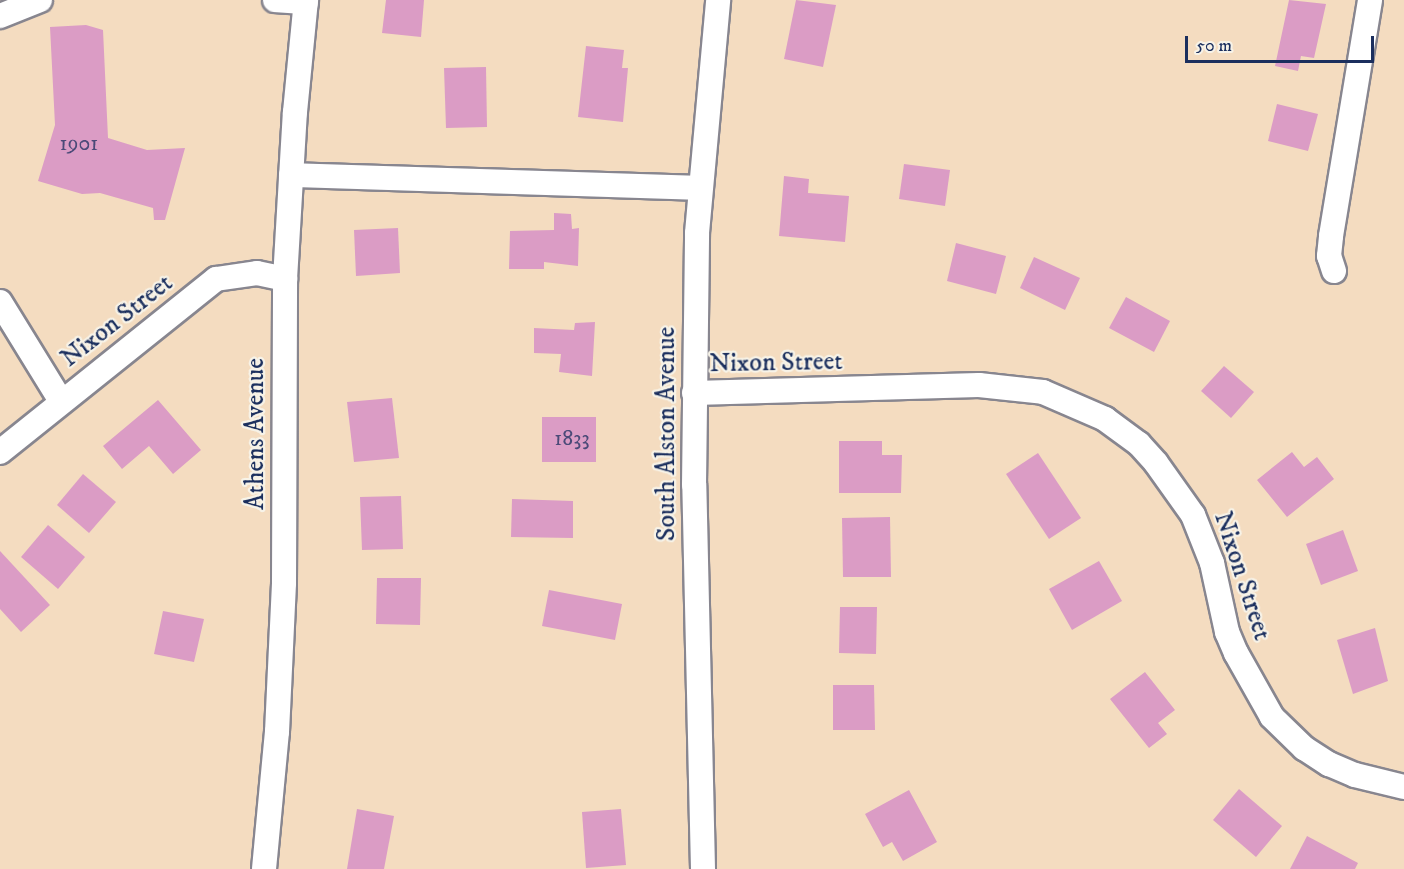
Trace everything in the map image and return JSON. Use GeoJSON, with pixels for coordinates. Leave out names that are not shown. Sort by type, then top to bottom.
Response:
{"type":"FeatureCollection","features":[{"type":"Feature","properties":{"kind":"street"},"geometry":{"type":"LineString","coordinates":[[0,16],[40,0]]}},
{"type":"Feature","properties":{"kind":"street"},"geometry":{"type":"LineString","coordinates":[[275,0],[306,1]]}},
{"type":"Feature","properties":{"kind":"street","name":"South Alston Avenue"},"geometry":{"type":"LineString","coordinates":[[702,869],[694,393],[699,188],[718,0]]}},
{"type":"Feature","properties":{"kind":"street"},"geometry":{"type":"LineString","coordinates":[[1334,271],[1329,256],[1331,236],[1370,0]]}},
{"type":"Feature","properties":{"kind":"street","name":"Athens Avenue"},"geometry":{"type":"LineString","coordinates":[[264,869],[276,732],[284,583],[285,279],[291,175],[306,1]]}},
{"type":"Feature","properties":{"kind":"street"},"geometry":{"type":"LineString","coordinates":[[291,175],[699,188]]}},
{"type":"Feature","properties":{"kind":"street","name":"Nixon Street"},"geometry":{"type":"LineString","coordinates":[[0,452],[216,279],[257,273],[285,279]]}},
{"type":"Feature","properties":{"kind":"street"},"geometry":{"type":"LineString","coordinates":[[0,302],[61,401]]}},
{"type":"Feature","properties":{"kind":"street","name":"Nixon Street"},"geometry":{"type":"LineString","coordinates":[[694,393],[979,385],[1043,392],[1105,419],[1140,444],[1193,515],[1212,563],[1227,632],[1236,653],[1272,717],[1304,748],[1329,764],[1355,775],[1404,787]]}},
{"type":"Feature","properties":{"kind":"building"},"geometry":{"type":"Polygon","coordinates":[[[386,0],[424,0],[421,37],[382,33],[386,0]]]}},
{"type":"Feature","properties":{"kind":"building"},"geometry":{"type":"Polygon","coordinates":[[[796,0],[836,5],[823,67],[784,59],[796,0]]]}},
{"type":"Feature","properties":{"kind":"building"},"geometry":{"type":"Polygon","coordinates":[[[1289,0],[1326,4],[1314,58],[1301,56],[1298,71],[1275,66],[1289,0]]]}},
{"type":"Feature","properties":{"kind":"building"},"geometry":{"type":"Polygon","coordinates":[[[86,25],[103,30],[108,138],[147,150],[185,148],[165,220],[154,220],[153,208],[100,193],[82,194],[38,181],[55,125],[50,27],[86,25]]]}},
{"type":"Feature","properties":{"kind":"building"},"geometry":{"type":"Polygon","coordinates":[[[586,46],[624,50],[622,68],[628,68],[623,122],[578,117],[586,46]]]}},
{"type":"Feature","properties":{"kind":"building"},"geometry":{"type":"Polygon","coordinates":[[[486,67],[487,127],[446,128],[444,68],[486,67]]]}},
{"type":"Feature","properties":{"kind":"building"},"geometry":{"type":"Polygon","coordinates":[[[1277,104],[1318,114],[1308,151],[1268,141],[1277,104]]]}},
{"type":"Feature","properties":{"kind":"building"},"geometry":{"type":"Polygon","coordinates":[[[904,164],[950,170],[945,206],[899,199],[904,164]]]}},
{"type":"Feature","properties":{"kind":"building"},"geometry":{"type":"Polygon","coordinates":[[[784,176],[809,179],[808,193],[849,196],[845,242],[779,236],[784,176]]]}},
{"type":"Feature","properties":{"kind":"building"},"geometry":{"type":"Polygon","coordinates":[[[554,213],[571,214],[572,229],[579,228],[578,266],[544,262],[544,269],[509,269],[510,231],[554,230],[554,213]]]}},
{"type":"Feature","properties":{"kind":"building"},"geometry":{"type":"Polygon","coordinates":[[[398,228],[400,273],[356,276],[354,230],[398,228]]]}},
{"type":"Feature","properties":{"kind":"building"},"geometry":{"type":"Polygon","coordinates":[[[956,243],[1006,256],[996,294],[947,281],[956,243]]]}},
{"type":"Feature","properties":{"kind":"building"},"geometry":{"type":"Polygon","coordinates":[[[1034,257],[1080,278],[1065,310],[1020,288],[1034,257]]]}},
{"type":"Feature","properties":{"kind":"building"},"geometry":{"type":"Polygon","coordinates":[[[1126,297],[1170,321],[1154,352],[1109,328],[1126,297]]]}},
{"type":"Feature","properties":{"kind":"building"},"geometry":{"type":"Polygon","coordinates":[[[595,322],[592,376],[559,372],[561,354],[534,353],[534,328],[574,330],[575,323],[595,322]]]}},
{"type":"Feature","properties":{"kind":"building"},"geometry":{"type":"Polygon","coordinates":[[[1224,366],[1254,392],[1231,418],[1201,391],[1224,366]]]}},
{"type":"Feature","properties":{"kind":"building"},"geometry":{"type":"Polygon","coordinates":[[[392,398],[399,458],[354,462],[347,402],[392,398]]]}},
{"type":"Feature","properties":{"kind":"building"},"geometry":{"type":"Polygon","coordinates":[[[158,400],[201,450],[173,474],[149,446],[122,469],[103,446],[158,400]]]}},
{"type":"Feature","properties":{"kind":"building"},"geometry":{"type":"Polygon","coordinates":[[[542,417],[596,417],[596,462],[542,462],[542,417]]]}},
{"type":"Feature","properties":{"kind":"building"},"geometry":{"type":"Polygon","coordinates":[[[839,441],[882,441],[882,455],[902,455],[901,493],[839,493],[839,441]]]}},
{"type":"Feature","properties":{"kind":"building"},"geometry":{"type":"Polygon","coordinates":[[[1292,452],[1304,467],[1317,457],[1334,479],[1287,517],[1257,480],[1292,452]]]}},
{"type":"Feature","properties":{"kind":"building"},"geometry":{"type":"Polygon","coordinates":[[[1038,453],[1081,518],[1049,539],[1006,474],[1038,453]]]}},
{"type":"Feature","properties":{"kind":"building"},"geometry":{"type":"Polygon","coordinates":[[[83,474],[116,502],[89,533],[57,505],[83,474]]]}},
{"type":"Feature","properties":{"kind":"building"},"geometry":{"type":"Polygon","coordinates":[[[401,496],[403,549],[362,550],[360,497],[401,496]]]}},
{"type":"Feature","properties":{"kind":"building"},"geometry":{"type":"Polygon","coordinates":[[[512,499],[573,501],[573,538],[511,537],[512,499]]]}},
{"type":"Feature","properties":{"kind":"building"},"geometry":{"type":"Polygon","coordinates":[[[890,517],[891,577],[843,577],[842,518],[890,517]]]}},
{"type":"Feature","properties":{"kind":"building"},"geometry":{"type":"Polygon","coordinates":[[[48,525],[85,557],[58,589],[21,557],[48,525]]]}},
{"type":"Feature","properties":{"kind":"building"},"geometry":{"type":"Polygon","coordinates":[[[1343,530],[1358,571],[1321,585],[1306,544],[1343,530]]]}},
{"type":"Feature","properties":{"kind":"building"},"geometry":{"type":"Polygon","coordinates":[[[0,551],[50,605],[21,632],[0,609],[0,551]]]}},
{"type":"Feature","properties":{"kind":"building"},"geometry":{"type":"Polygon","coordinates":[[[1099,561],[1122,601],[1072,630],[1049,589],[1099,561]]]}},
{"type":"Feature","properties":{"kind":"building"},"geometry":{"type":"Polygon","coordinates":[[[377,578],[421,578],[420,625],[376,624],[377,578]]]}},
{"type":"Feature","properties":{"kind":"building"},"geometry":{"type":"Polygon","coordinates":[[[549,590],[622,604],[615,640],[542,626],[549,590]]]}},
{"type":"Feature","properties":{"kind":"building"},"geometry":{"type":"Polygon","coordinates":[[[840,607],[877,607],[876,654],[839,653],[840,607]]]}},
{"type":"Feature","properties":{"kind":"building"},"geometry":{"type":"Polygon","coordinates":[[[163,611],[204,619],[194,662],[154,654],[163,611]]]}},
{"type":"Feature","properties":{"kind":"building"},"geometry":{"type":"Polygon","coordinates":[[[1375,628],[1388,681],[1353,694],[1337,640],[1375,628]]]}},
{"type":"Feature","properties":{"kind":"building"},"geometry":{"type":"Polygon","coordinates":[[[1145,672],[1175,710],[1158,723],[1167,734],[1149,748],[1110,699],[1145,672]]]}},
{"type":"Feature","properties":{"kind":"building"},"geometry":{"type":"Polygon","coordinates":[[[833,685],[874,685],[875,730],[833,730],[833,685]]]}},
{"type":"Feature","properties":{"kind":"building"},"geometry":{"type":"Polygon","coordinates":[[[1239,789],[1282,826],[1256,857],[1213,820],[1239,789]]]}},
{"type":"Feature","properties":{"kind":"building"},"geometry":{"type":"Polygon","coordinates":[[[909,790],[937,842],[903,861],[892,842],[883,847],[865,814],[909,790]]]}},
{"type":"Feature","properties":{"kind":"building"},"geometry":{"type":"Polygon","coordinates":[[[357,809],[394,816],[384,869],[347,869],[357,809]]]}},
{"type":"Feature","properties":{"kind":"building"},"geometry":{"type":"Polygon","coordinates":[[[621,809],[626,865],[586,868],[582,812],[621,809]]]}},
{"type":"Feature","properties":{"kind":"building"},"geometry":{"type":"Polygon","coordinates":[[[1307,836],[1358,863],[1355,869],[1290,869],[1307,836]]]}}]}
